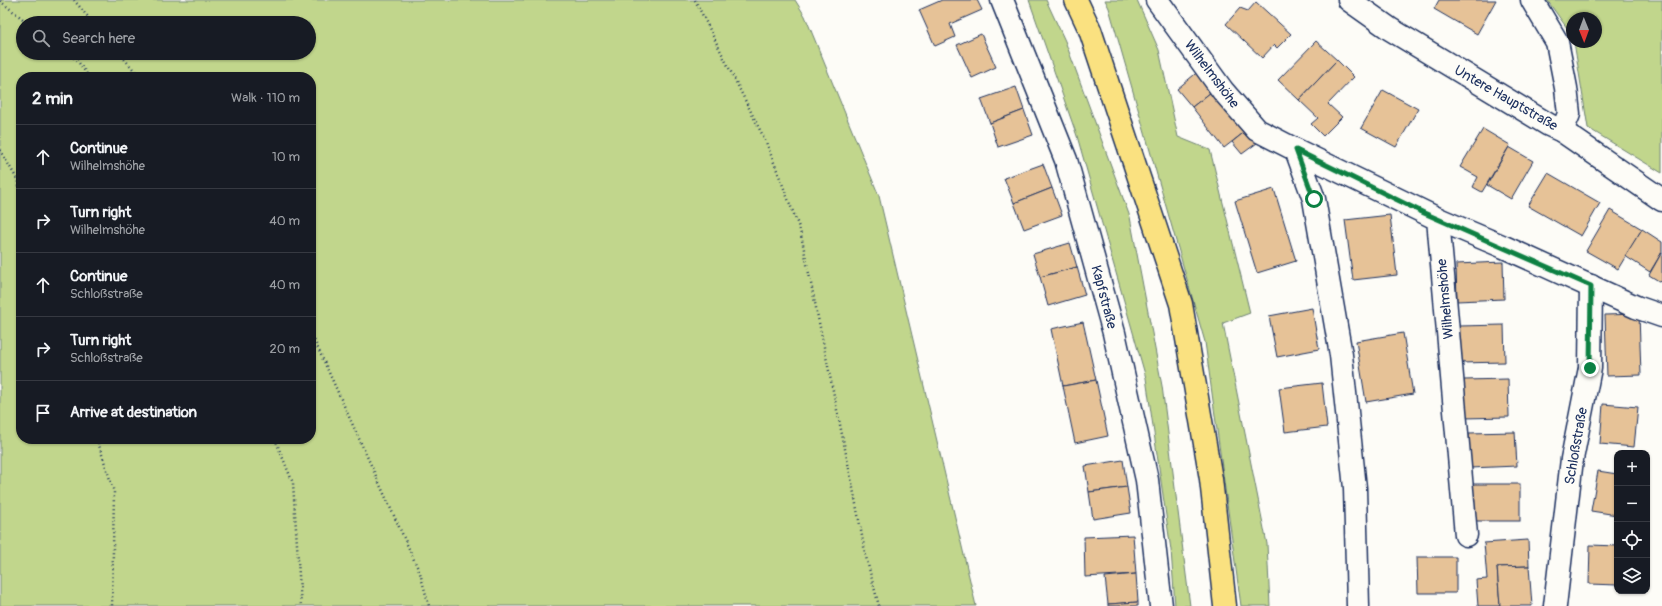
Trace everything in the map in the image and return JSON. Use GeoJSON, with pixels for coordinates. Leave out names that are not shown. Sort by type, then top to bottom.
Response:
{"type":"FeatureCollection","features":[{"type":"Feature","properties":{"kind":"main road"},"geometry":{"type":"LineString","coordinates":[[1076,0],[1090,30],[1181,304],[1211,479],[1225,606]]}},
{"type":"Feature","properties":{"kind":"street","name":"Kapfstraße"},"geometry":{"type":"LineString","coordinates":[[1002,0],[1066,160],[1114,333],[1147,480],[1161,606]]}},
{"type":"Feature","properties":{"kind":"street","name":"Wilhelmshöhe"},"geometry":{"type":"LineString","coordinates":[[1157,0],[1223,91],[1256,130],[1438,219],[1466,535]]}},
{"type":"Feature","properties":{"kind":"street","name":"Untere Hauptstraße"},"geometry":{"type":"LineString","coordinates":[[1349,0],[1390,29],[1548,125],[1562,131],[1662,200]]}},
{"type":"Feature","properties":{"kind":"street"},"geometry":{"type":"LineString","coordinates":[[1532,0],[1557,42],[1566,88],[1569,114],[1562,131]]}},
{"type":"Feature","properties":{"kind":"street"},"geometry":{"type":"LineString","coordinates":[[1296,150],[1314,199],[1341,356],[1355,488],[1358,606]]}},
{"type":"Feature","properties":{"kind":"street"},"geometry":{"type":"LineString","coordinates":[[1438,219],[1636,307],[1662,316]]}},
{"type":"Feature","properties":{"kind":"street","name":"Schloßstraße"},"geometry":{"type":"LineString","coordinates":[[1555,606],[1572,459],[1590,368],[1591,286]]}},
{"type":"Feature","properties":{"kind":"path"},"geometry":{"type":"LineString","coordinates":[[74,0],[87,16]]}},
{"type":"Feature","properties":{"kind":"path"},"geometry":{"type":"LineString","coordinates":[[695,0],[766,142],[800,230],[866,557],[879,606]]}},
{"type":"Feature","properties":{"kind":"path"},"geometry":{"type":"LineString","coordinates":[[0,1],[19,16]]}},
{"type":"Feature","properties":{"kind":"path"},"geometry":{"type":"LineString","coordinates":[[76,60],[85,72]]}},
{"type":"Feature","properties":{"kind":"path"},"geometry":{"type":"LineString","coordinates":[[125,60],[136,72]]}},
{"type":"Feature","properties":{"kind":"path"},"geometry":{"type":"LineString","coordinates":[[0,150],[16,177]]}},
{"type":"Feature","properties":{"kind":"path"},"geometry":{"type":"LineString","coordinates":[[316,344],[420,573],[429,606]]}},
{"type":"Feature","properties":{"kind":"path"},"geometry":{"type":"LineString","coordinates":[[99,444],[114,492],[112,606]]}},
{"type":"Feature","properties":{"kind":"path"},"geometry":{"type":"LineString","coordinates":[[277,444],[293,483],[301,606]]}},
{"type":"Feature","properties":{"kind":"green space"},"geometry":{"type":"Polygon","coordinates":[[[0,0],[795,0],[805,16],[879,196],[976,606],[0,606],[0,0]]]}},
{"type":"Feature","properties":{"kind":"green space"},"geometry":{"type":"Polygon","coordinates":[[[1029,0],[1046,0],[1065,41],[1130,217],[1162,386],[1190,606],[1175,606],[1171,550],[1146,378],[1077,136],[1029,0]]]}},
{"type":"Feature","properties":{"kind":"green space"},"geometry":{"type":"Polygon","coordinates":[[[1105,0],[1137,0],[1159,50],[1178,137],[1210,150],[1250,313],[1223,323],[1267,544],[1270,606],[1241,606],[1205,342],[1109,8],[1105,0]]]}},
{"type":"Feature","properties":{"kind":"green space"},"geometry":{"type":"Polygon","coordinates":[[[1547,0],[1662,0],[1662,173],[1588,128],[1575,48],[1602,48],[1602,12],[1566,12],[1566,27],[1547,0]]]}},
{"type":"Feature","properties":{"kind":"building"},"geometry":{"type":"Polygon","coordinates":[[[942,0],[977,0],[982,10],[950,24],[955,37],[935,46],[919,10],[942,0]]]}},
{"type":"Feature","properties":{"kind":"building"},"geometry":{"type":"Polygon","coordinates":[[[1439,0],[1496,0],[1477,34],[1434,9],[1439,0]]]}},
{"type":"Feature","properties":{"kind":"building"},"geometry":{"type":"Polygon","coordinates":[[[1256,2],[1291,34],[1277,48],[1274,45],[1262,58],[1226,24],[1240,8],[1248,11],[1256,2]]]}},
{"type":"Feature","properties":{"kind":"building"},"geometry":{"type":"Polygon","coordinates":[[[981,34],[996,67],[972,78],[957,45],[981,34]]]}},
{"type":"Feature","properties":{"kind":"building"},"geometry":{"type":"Polygon","coordinates":[[[1316,41],[1337,60],[1299,100],[1278,80],[1316,41]]]}},
{"type":"Feature","properties":{"kind":"building"},"geometry":{"type":"Polygon","coordinates":[[[1337,60],[1354,77],[1328,104],[1342,117],[1323,136],[1311,124],[1318,118],[1299,100],[1337,60]]]}},
{"type":"Feature","properties":{"kind":"building"},"geometry":{"type":"Polygon","coordinates":[[[1200,70],[1215,89],[1192,107],[1177,89],[1200,70]]]}},
{"type":"Feature","properties":{"kind":"building"},"geometry":{"type":"Polygon","coordinates":[[[1016,87],[1024,110],[990,123],[981,99],[1016,87]]]}},
{"type":"Feature","properties":{"kind":"building"},"geometry":{"type":"Polygon","coordinates":[[[1215,89],[1247,130],[1224,148],[1192,107],[1215,89]]]}},
{"type":"Feature","properties":{"kind":"building"},"geometry":{"type":"Polygon","coordinates":[[[1383,90],[1418,109],[1396,147],[1361,128],[1383,90]]]}},
{"type":"Feature","properties":{"kind":"building"},"geometry":{"type":"Polygon","coordinates":[[[1024,110],[1033,135],[998,147],[990,123],[1024,110]]]}},
{"type":"Feature","properties":{"kind":"building"},"geometry":{"type":"Polygon","coordinates":[[[1483,129],[1510,145],[1482,192],[1473,187],[1478,177],[1460,167],[1483,129]]]}},
{"type":"Feature","properties":{"kind":"building"},"geometry":{"type":"Polygon","coordinates":[[[1247,130],[1257,143],[1242,154],[1232,142],[1247,130]]]}},
{"type":"Feature","properties":{"kind":"building"},"geometry":{"type":"Polygon","coordinates":[[[1509,147],[1533,161],[1511,199],[1487,185],[1509,147]]]}},
{"type":"Feature","properties":{"kind":"building"},"geometry":{"type":"Polygon","coordinates":[[[1043,164],[1052,188],[1014,203],[1004,178],[1043,164]]]}},
{"type":"Feature","properties":{"kind":"building"},"geometry":{"type":"Polygon","coordinates":[[[1548,173],[1600,203],[1581,236],[1528,206],[1548,173]]]}},
{"type":"Feature","properties":{"kind":"building"},"geometry":{"type":"Polygon","coordinates":[[[1052,188],[1062,215],[1024,229],[1014,203],[1052,188]]]}},
{"type":"Feature","properties":{"kind":"building"},"geometry":{"type":"Polygon","coordinates":[[[1274,189],[1296,261],[1257,273],[1235,201],[1274,189]]]}},
{"type":"Feature","properties":{"kind":"building"},"geometry":{"type":"Polygon","coordinates":[[[1610,210],[1642,229],[1618,269],[1586,251],[1610,210]]]}},
{"type":"Feature","properties":{"kind":"building"},"geometry":{"type":"Polygon","coordinates":[[[1390,215],[1397,275],[1353,280],[1345,220],[1390,215]]]}},
{"type":"Feature","properties":{"kind":"building"},"geometry":{"type":"Polygon","coordinates":[[[1642,229],[1662,242],[1662,252],[1650,272],[1625,256],[1642,229]]]}},
{"type":"Feature","properties":{"kind":"building"},"geometry":{"type":"Polygon","coordinates":[[[1070,243],[1077,267],[1040,277],[1033,254],[1070,243]]]}},
{"type":"Feature","properties":{"kind":"building"},"geometry":{"type":"Polygon","coordinates":[[[1662,252],[1662,283],[1649,275],[1662,252]]]}},
{"type":"Feature","properties":{"kind":"building"},"geometry":{"type":"Polygon","coordinates":[[[1503,262],[1504,299],[1457,301],[1456,264],[1503,262]]]}},
{"type":"Feature","properties":{"kind":"building"},"geometry":{"type":"Polygon","coordinates":[[[1077,267],[1085,295],[1048,306],[1040,277],[1077,267]]]}},
{"type":"Feature","properties":{"kind":"building"},"geometry":{"type":"Polygon","coordinates":[[[1312,308],[1319,349],[1277,357],[1269,316],[1312,308]]]}},
{"type":"Feature","properties":{"kind":"building"},"geometry":{"type":"Polygon","coordinates":[[[1639,314],[1641,375],[1607,376],[1605,315],[1639,314]]]}},
{"type":"Feature","properties":{"kind":"building"},"geometry":{"type":"Polygon","coordinates":[[[1083,322],[1096,380],[1063,386],[1051,329],[1083,322]]]}},
{"type":"Feature","properties":{"kind":"building"},"geometry":{"type":"Polygon","coordinates":[[[1504,325],[1505,362],[1459,363],[1459,326],[1504,325]]]}},
{"type":"Feature","properties":{"kind":"building"},"geometry":{"type":"Polygon","coordinates":[[[1403,333],[1413,394],[1366,402],[1356,341],[1403,333]]]}},
{"type":"Feature","properties":{"kind":"building"},"geometry":{"type":"Polygon","coordinates":[[[1508,379],[1509,417],[1464,418],[1464,380],[1508,379]]]}},
{"type":"Feature","properties":{"kind":"building"},"geometry":{"type":"Polygon","coordinates":[[[1096,380],[1108,436],[1075,443],[1063,386],[1096,380]]]}},
{"type":"Feature","properties":{"kind":"building"},"geometry":{"type":"Polygon","coordinates":[[[1322,383],[1327,427],[1285,432],[1279,388],[1322,383]]]}},
{"type":"Feature","properties":{"kind":"building"},"geometry":{"type":"Polygon","coordinates":[[[1603,404],[1638,407],[1634,447],[1600,444],[1603,404]]]}},
{"type":"Feature","properties":{"kind":"building"},"geometry":{"type":"Polygon","coordinates":[[[1515,432],[1517,466],[1470,468],[1469,433],[1515,432]]]}},
{"type":"Feature","properties":{"kind":"building"},"geometry":{"type":"Polygon","coordinates":[[[1123,460],[1127,487],[1089,492],[1085,466],[1123,460]]]}},
{"type":"Feature","properties":{"kind":"building"},"geometry":{"type":"Polygon","coordinates":[[[1598,471],[1614,474],[1614,515],[1591,511],[1598,471]]]}},
{"type":"Feature","properties":{"kind":"building"},"geometry":{"type":"Polygon","coordinates":[[[1473,484],[1520,484],[1520,521],[1473,521],[1473,484]]]}},
{"type":"Feature","properties":{"kind":"building"},"geometry":{"type":"Polygon","coordinates":[[[1127,487],[1131,513],[1093,519],[1089,492],[1127,487]]]}},
{"type":"Feature","properties":{"kind":"building"},"geometry":{"type":"Polygon","coordinates":[[[1133,535],[1136,574],[1085,577],[1084,537],[1133,535]]]}},
{"type":"Feature","properties":{"kind":"building"},"geometry":{"type":"Polygon","coordinates":[[[1528,540],[1529,566],[1497,567],[1500,606],[1478,606],[1476,580],[1487,579],[1484,543],[1528,540]]]}},
{"type":"Feature","properties":{"kind":"building"},"geometry":{"type":"Polygon","coordinates":[[[1590,545],[1614,546],[1614,585],[1589,584],[1590,545]]]}},
{"type":"Feature","properties":{"kind":"building"},"geometry":{"type":"Polygon","coordinates":[[[1417,557],[1456,557],[1456,593],[1418,593],[1417,557]]]}},
{"type":"Feature","properties":{"kind":"building"},"geometry":{"type":"Polygon","coordinates":[[[1529,566],[1532,606],[1500,606],[1497,567],[1529,566]]]}},
{"type":"Feature","properties":{"kind":"building"},"geometry":{"type":"Polygon","coordinates":[[[1136,574],[1138,602],[1108,604],[1105,577],[1136,574]]]}},
{"type":"Feature","properties":{"kind":"building"},"geometry":{"type":"Polygon","coordinates":[[[1138,602],[1138,606],[1108,606],[1108,604],[1138,602]]]}},
{"type":"Feature","properties":{"kind":"route"},"geometry":{"type":"LineString","coordinates":[[1314,199],[1296,150],[1424,213],[1591,286],[1590,368]]}}]}
